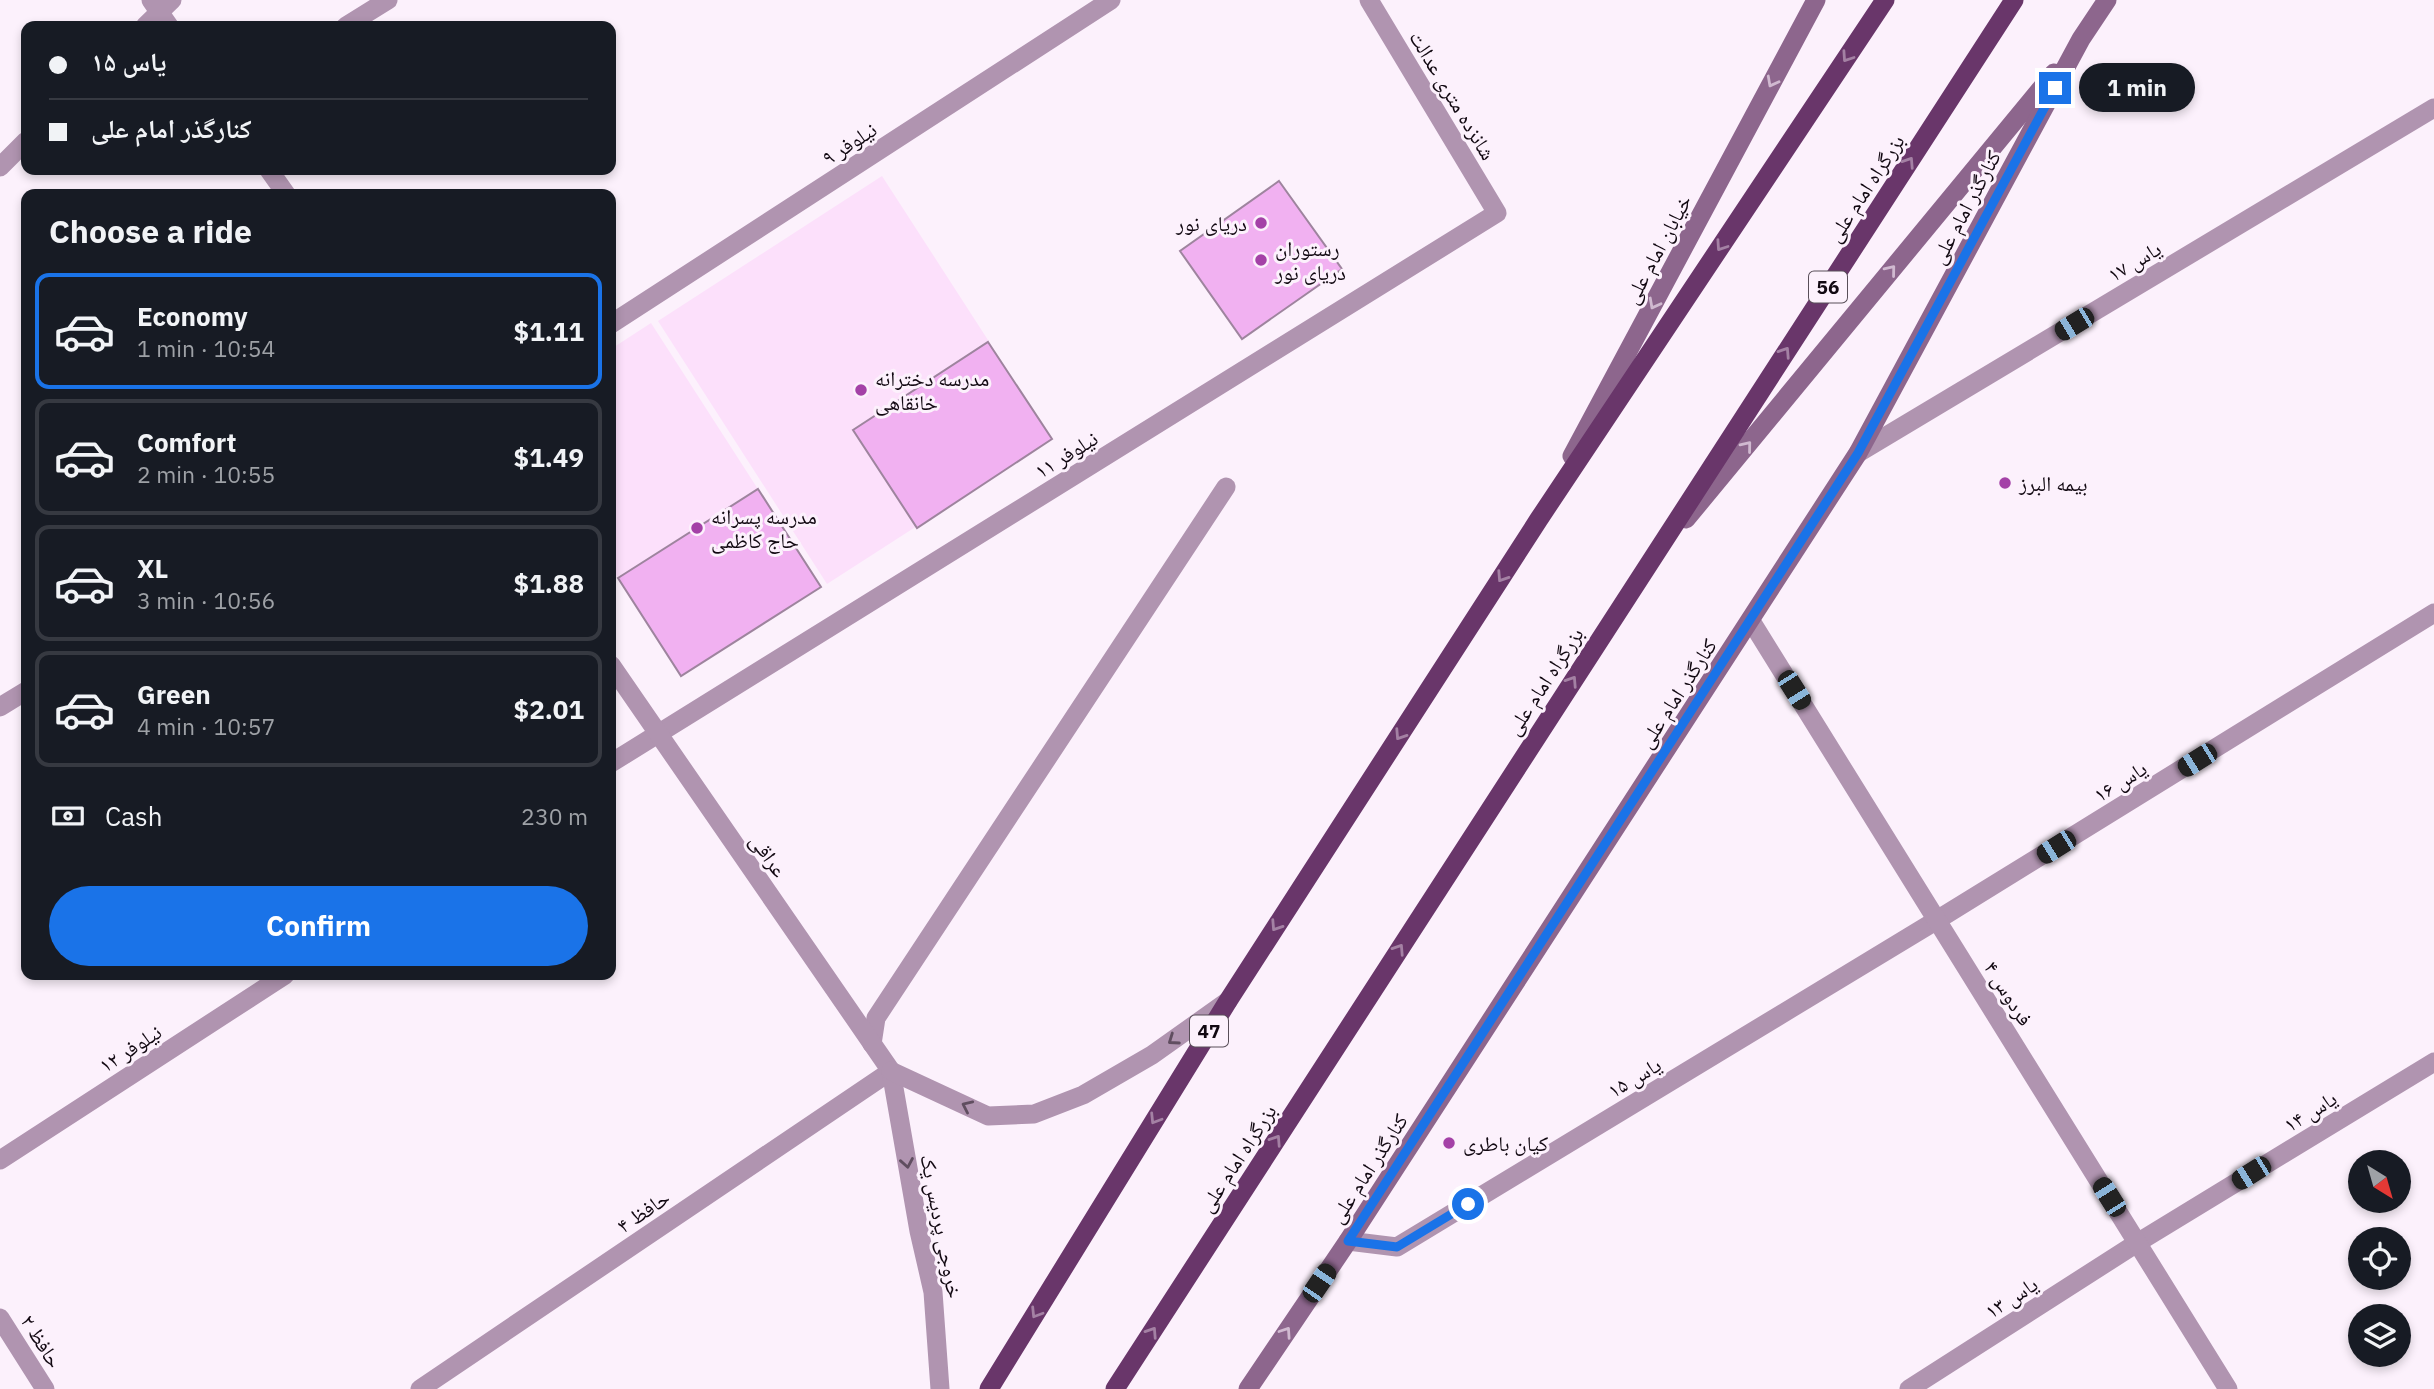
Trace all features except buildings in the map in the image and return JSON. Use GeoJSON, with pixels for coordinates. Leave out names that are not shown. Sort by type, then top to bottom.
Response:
{"type":"FeatureCollection","features":[{"type":"Feature","properties":{"kind":"highway"},"geometry":{"type":"LineString","coordinates":[[1539,519],[1885,0]]}},
{"type":"Feature","properties":{"kind":"highway","name":"بزرگراه امام علی"},"geometry":{"type":"LineString","coordinates":[[1115,1389],[2014,0]]}},
{"type":"Feature","properties":{"kind":"highway","name":"47"},"geometry":{"type":"LineString","coordinates":[[989,1389],[1228,1001],[1539,519]]}},
{"type":"Feature","properties":{"kind":"main road","name":"خیابان امام علی"},"geometry":{"type":"LineString","coordinates":[[1539,519],[1816,0]]}},
{"type":"Feature","properties":{"kind":"main road","name":"کنارگذر امام علی"},"geometry":{"type":"LineString","coordinates":[[1248,1389],[1348,1241],[1858,453],[2081,39],[2107,0]]}},
{"type":"Feature","properties":{"kind":"main road"},"geometry":{"type":"LineString","coordinates":[[1641,574],[2081,39]]}},
{"type":"Feature","properties":{"kind":"street"},"geometry":{"type":"LineString","coordinates":[[354,21],[388,0]]}},
{"type":"Feature","properties":{"kind":"street","name":"نیلوفر ۹"},"geometry":{"type":"LineString","coordinates":[[616,321],[1111,0]]}},
{"type":"Feature","properties":{"kind":"street","name":"شانزده متری عدالت"},"geometry":{"type":"LineString","coordinates":[[1369,0],[1497,213]]}},
{"type":"Feature","properties":{"kind":"street","name":"یاس ۱۷"},"geometry":{"type":"LineString","coordinates":[[1858,453],[2434,108]]}},
{"type":"Feature","properties":{"kind":"street"},"geometry":{"type":"LineString","coordinates":[[0,167],[21,146]]}},
{"type":"Feature","properties":{"kind":"street","name":"نیلوفر ۱۱"},"geometry":{"type":"LineString","coordinates":[[657,733],[1497,213]]}},
{"type":"Feature","properties":{"kind":"street"},"geometry":{"type":"LineString","coordinates":[[872,1044],[876,1018],[1226,487]]}},
{"type":"Feature","properties":{"kind":"street","name":"یاس ۱۶"},"geometry":{"type":"LineString","coordinates":[[1937,920],[2434,613]]}},
{"type":"Feature","properties":{"kind":"street","name":"فردوس ۴"},"geometry":{"type":"LineString","coordinates":[[1751,621],[2228,1389]]}},
{"type":"Feature","properties":{"kind":"street","name":"عراقی"},"geometry":{"type":"LineString","coordinates":[[616,672],[891,1071]]}},
{"type":"Feature","properties":{"kind":"street"},"geometry":{"type":"LineString","coordinates":[[0,707],[21,694]]}},
{"type":"Feature","properties":{"kind":"street"},"geometry":{"type":"LineString","coordinates":[[616,760],[657,733]]}},
{"type":"Feature","properties":{"kind":"street","name":"یاس ۱۵"},"geometry":{"type":"LineString","coordinates":[[1348,1241],[1397,1247],[1937,920]]}},
{"type":"Feature","properties":{"kind":"street","name":"نیلوفر ۱۲"},"geometry":{"type":"LineString","coordinates":[[0,1160],[277,980]]}},
{"type":"Feature","properties":{"kind":"street"},"geometry":{"type":"LineString","coordinates":[[891,1071],[988,1116],[1034,1114],[1095,1088],[1152,1055],[1228,1001]]}},
{"type":"Feature","properties":{"kind":"street","name":"یاس ۱۴"},"geometry":{"type":"LineString","coordinates":[[2137,1243],[2434,1062]]}},
{"type":"Feature","properties":{"kind":"street","name":"حافظ ۴"},"geometry":{"type":"LineString","coordinates":[[420,1389],[891,1071]]}},
{"type":"Feature","properties":{"kind":"street","name":"خروجی پردیس یک"},"geometry":{"type":"LineString","coordinates":[[891,1071],[933,1292],[940,1389]]}},
{"type":"Feature","properties":{"kind":"street","name":"یاس ۱۳"},"geometry":{"type":"LineString","coordinates":[[1909,1389],[2137,1243]]}},
{"type":"Feature","properties":{"kind":"street","name":"حافظ ۲"},"geometry":{"type":"LineString","coordinates":[[0,1318],[45,1389]]}},
{"type":"Feature","properties":{"kind":"shaded area","name":"مدرسه دخترانه خانقاهی"},"geometry":{"type":"Polygon","coordinates":[[[882,176],[1052,439],[827,584],[658,321],[882,176]]]}},
{"type":"Feature","properties":{"kind":"shaded area","name":"مدرسه پسرانه حاج کاظمی"},"geometry":{"type":"Polygon","coordinates":[[[651,323],[821,587],[681,676],[616,575],[616,346],[651,323]]]}},
{"type":"Feature","properties":{"kind":"place","name":"دریای نور"},"geometry":{"type":"Point","coordinates":[1261,223]}},
{"type":"Feature","properties":{"kind":"place","name":"رستوران دریای نور"},"geometry":{"type":"Point","coordinates":[1261,260]}},
{"type":"Feature","properties":{"kind":"place","name":"مدرسه دخترانه خانقاهی"},"geometry":{"type":"Point","coordinates":[861,390]}},
{"type":"Feature","properties":{"kind":"place","name":"بیمه البرز"},"geometry":{"type":"Point","coordinates":[2005,483]}},
{"type":"Feature","properties":{"kind":"place","name":"مدرسه پسرانه حاج کاظمی"},"geometry":{"type":"Point","coordinates":[697,528]}},
{"type":"Feature","properties":{"kind":"place","name":"کیان باطری"},"geometry":{"type":"Point","coordinates":[1449,1143]}},
{"type":"Feature","properties":{"kind":"route"},"geometry":{"type":"LineString","coordinates":[[1468,1204],[1397,1247],[1348,1241],[1858,453],[2055,88]]}}]}
